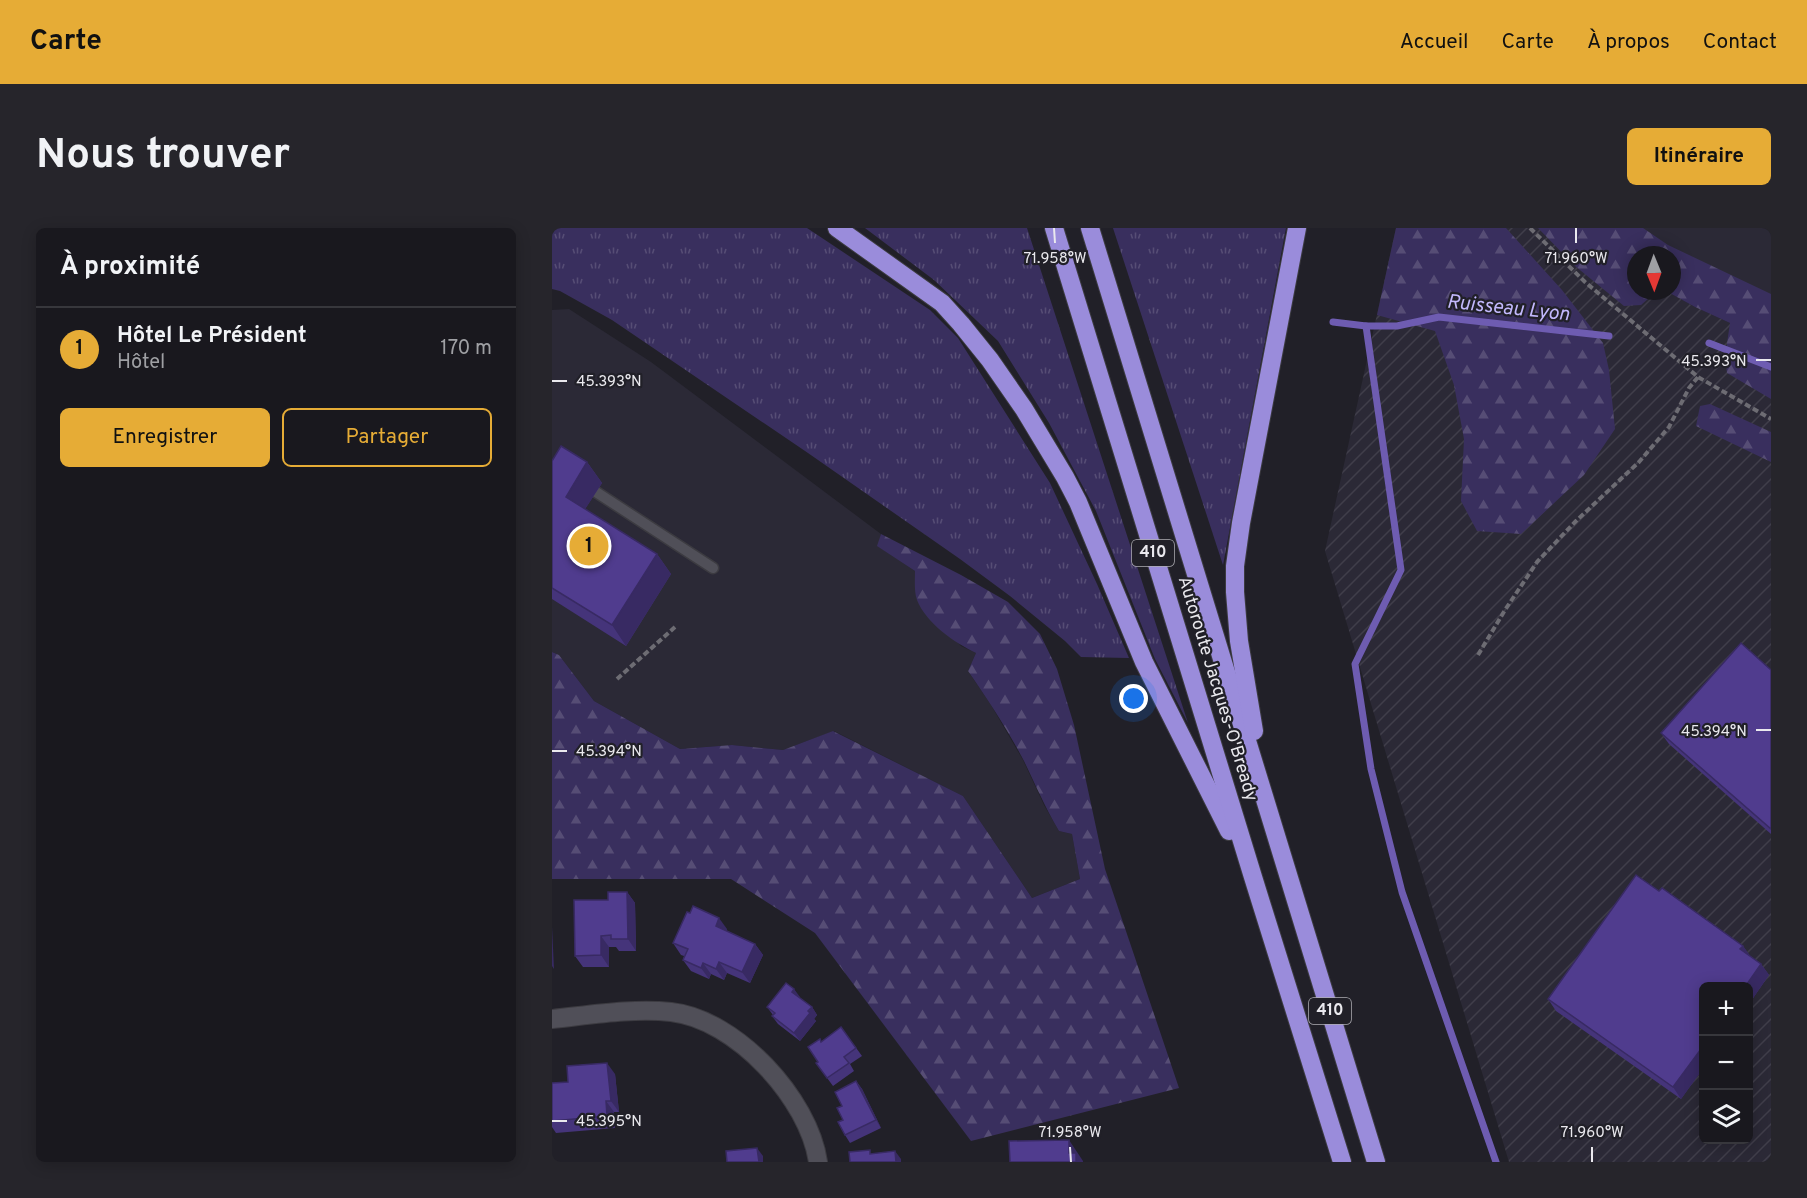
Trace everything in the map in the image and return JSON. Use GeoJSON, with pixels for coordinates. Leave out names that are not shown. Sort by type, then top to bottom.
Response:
{"type":"FeatureCollection","features":[{"type":"Feature","properties":{"kind":"highway"},"geometry":{"type":"LineString","coordinates":[[837,228],[942,303],[990,360],[1038,431],[1083,513],[1144,662],[1253,877]]}},
{"type":"Feature","properties":{"kind":"highway","name":"Autoroute Jacques-O'Bready"},"geometry":{"type":"LineString","coordinates":[[1054,228],[1342,1162]]}},
{"type":"Feature","properties":{"kind":"highway","name":"Autoroute Jacques-O'Bready"},"geometry":{"type":"LineString","coordinates":[[1090,228],[1376,1162]]}},
{"type":"Feature","properties":{"kind":"highway"},"geometry":{"type":"LineString","coordinates":[[1266,801],[1239,641],[1234,575],[1241,523],[1297,228]]}},
{"type":"Feature","properties":{"kind":"street"},"geometry":{"type":"LineString","coordinates":[[552,1019],[642,1011],[673,1012],[704,1021],[756,1056],[779,1081],[796,1104],[810,1134],[818,1162]]}},
{"type":"Feature","properties":{"kind":"lane"},"geometry":{"type":"LineString","coordinates":[[596,492],[714,568]]}},
{"type":"Feature","properties":{"kind":"path"},"geometry":{"type":"LineString","coordinates":[[1530,228],[1585,282],[1698,377],[1771,420]]}},
{"type":"Feature","properties":{"kind":"path"},"geometry":{"type":"LineString","coordinates":[[1478,655],[1504,610],[1537,562],[1639,462],[1669,427],[1689,388],[1698,377]]}},
{"type":"Feature","properties":{"kind":"path"},"geometry":{"type":"LineString","coordinates":[[617,679],[675,627]]}},
{"type":"Feature","properties":{"kind":"shaded area"},"geometry":{"type":"Polygon","coordinates":[[[1396,228],[1578,228],[1627,281],[1627,300],[1681,299],[1730,323],[1771,338],[1771,1162],[1509,1162],[1325,551],[1396,228]]]}},
{"type":"Feature","properties":{"kind":"shaded area"},"geometry":{"type":"Polygon","coordinates":[[[1578,228],[1771,228],[1771,338],[1681,298],[1681,246],[1627,246],[1627,251],[1578,228]]]}},
{"type":"Feature","properties":{"kind":"shaded area"},"geometry":{"type":"Polygon","coordinates":[[[569,309],[651,362],[881,534],[878,546],[915,571],[917,599],[961,646],[976,653],[968,671],[1023,760],[1059,831],[1072,834],[1080,879],[1032,898],[963,796],[834,731],[783,750],[732,745],[680,749],[594,701],[559,655],[552,652],[552,310],[569,309]]]}},
{"type":"Feature","properties":{"kind":"green space"},"geometry":{"type":"Polygon","coordinates":[[[552,228],[807,228],[930,310],[958,338],[1050,483],[1129,658],[1081,657],[1010,596],[808,453],[612,320],[560,291],[552,289],[552,228]]]}},
{"type":"Feature","properties":{"kind":"green space"},"geometry":{"type":"Polygon","coordinates":[[[865,228],[1027,228],[1188,723],[1155,659],[1096,511],[1049,423],[998,341],[934,280],[865,228]]]}},
{"type":"Feature","properties":{"kind":"green space"},"geometry":{"type":"Polygon","coordinates":[[[1113,228],[1286,228],[1223,565],[1113,228]]]}},
{"type":"Feature","properties":{"kind":"green space"},"geometry":{"type":"Polygon","coordinates":[[[1396,228],[1506,228],[1562,290],[1603,343],[1609,370],[1615,429],[1584,475],[1521,534],[1477,531],[1461,501],[1464,439],[1454,385],[1435,331],[1377,315],[1396,228]]]}},
{"type":"Feature","properties":{"kind":"green space"},"geometry":{"type":"Polygon","coordinates":[[[1538,228],[1643,228],[1670,246],[1627,246],[1627,300],[1647,300],[1641,305],[1624,306],[1575,266],[1538,228]]]}},
{"type":"Feature","properties":{"kind":"green space"},"geometry":{"type":"Polygon","coordinates":[[[1681,251],[1771,294],[1771,399],[1727,373],[1725,357],[1730,323],[1681,299],[1681,251]]]}},
{"type":"Feature","properties":{"kind":"green space"},"geometry":{"type":"Polygon","coordinates":[[[1710,404],[1771,432],[1771,462],[1696,426],[1700,406],[1710,404]]]}},
{"type":"Feature","properties":{"kind":"green space"},"geometry":{"type":"Polygon","coordinates":[[[881,534],[1008,602],[1040,634],[1057,669],[1074,725],[1105,869],[1179,1088],[971,1141],[815,933],[731,879],[552,879],[552,652],[559,655],[594,701],[680,749],[732,745],[783,750],[833,731],[963,796],[1032,898],[1080,879],[1072,834],[1059,831],[1011,738],[968,671],[976,653],[950,638],[927,617],[916,597],[915,571],[877,546],[881,534]]]}},
{"type":"Feature","properties":{"kind":"building"},"geometry":{"type":"Polygon","coordinates":[[[561,446],[587,462],[566,497],[657,554],[612,625],[552,588],[552,461],[561,446]]]}},
{"type":"Feature","properties":{"kind":"building"},"geometry":{"type":"Polygon","coordinates":[[[1741,643],[1771,670],[1771,829],[1661,733],[1741,643]]]}},
{"type":"Feature","properties":{"kind":"building"},"geometry":{"type":"Polygon","coordinates":[[[1636,875],[1659,891],[1662,888],[1743,946],[1740,949],[1761,964],[1748,982],[1699,982],[1699,1052],[1673,1087],[1548,999],[1636,875]]]}},
{"type":"Feature","properties":{"kind":"building"},"geometry":{"type":"Polygon","coordinates":[[[608,892],[627,892],[628,939],[611,939],[611,935],[601,936],[601,955],[575,956],[574,900],[608,900],[608,892]]]}},
{"type":"Feature","properties":{"kind":"building"},"geometry":{"type":"Polygon","coordinates":[[[693,906],[719,918],[716,926],[755,944],[742,972],[719,962],[716,969],[703,963],[701,968],[683,960],[688,949],[673,943],[687,912],[690,913],[693,906]]]}},
{"type":"Feature","properties":{"kind":"building"},"geometry":{"type":"Polygon","coordinates":[[[786,983],[794,989],[792,992],[812,1007],[794,1033],[772,1016],[775,1013],[767,1007],[786,983]]]}},
{"type":"Feature","properties":{"kind":"building"},"geometry":{"type":"Polygon","coordinates":[[[841,1027],[856,1048],[844,1057],[849,1063],[827,1078],[808,1047],[820,1039],[821,1042],[841,1027]]]}},
{"type":"Feature","properties":{"kind":"building"},"geometry":{"type":"Polygon","coordinates":[[[607,1063],[611,1101],[606,1101],[607,1116],[552,1121],[552,1083],[568,1082],[567,1066],[607,1063]]]}},
{"type":"Feature","properties":{"kind":"building"},"geometry":{"type":"Polygon","coordinates":[[[856,1081],[876,1120],[845,1135],[838,1122],[843,1120],[837,1108],[842,1106],[835,1092],[856,1081]]]}},
{"type":"Feature","properties":{"kind":"building"},"geometry":{"type":"Polygon","coordinates":[[[1069,1140],[1069,1153],[1076,1153],[1076,1162],[1010,1162],[1009,1141],[1069,1140]]]}},
{"type":"Feature","properties":{"kind":"building"},"geometry":{"type":"Polygon","coordinates":[[[757,1148],[759,1162],[727,1162],[726,1151],[757,1148]]]}},
{"type":"Feature","properties":{"kind":"building"},"geometry":{"type":"Polygon","coordinates":[[[870,1150],[870,1154],[895,1151],[896,1162],[850,1162],[849,1152],[870,1150]]]}},
{"type":"Feature","properties":{"kind":"waterway","name":"Ruisseau Lyon"},"geometry":{"type":"LineString","coordinates":[[1333,322],[1366,326],[1397,326],[1439,317],[1609,336]]}},
{"type":"Feature","properties":{"kind":"waterway"},"geometry":{"type":"LineString","coordinates":[[1366,326],[1401,570],[1355,664],[1371,769],[1402,892],[1496,1162]]}},
{"type":"Feature","properties":{"kind":"waterway","name":"Ruisseau Lyon"},"geometry":{"type":"LineString","coordinates":[[1709,343],[1771,367]]}},
{"type":"Feature","properties":{"kind":"place","name":"Hôtel Le Président"},"geometry":{"type":"Point","coordinates":[589,546]}}]}
